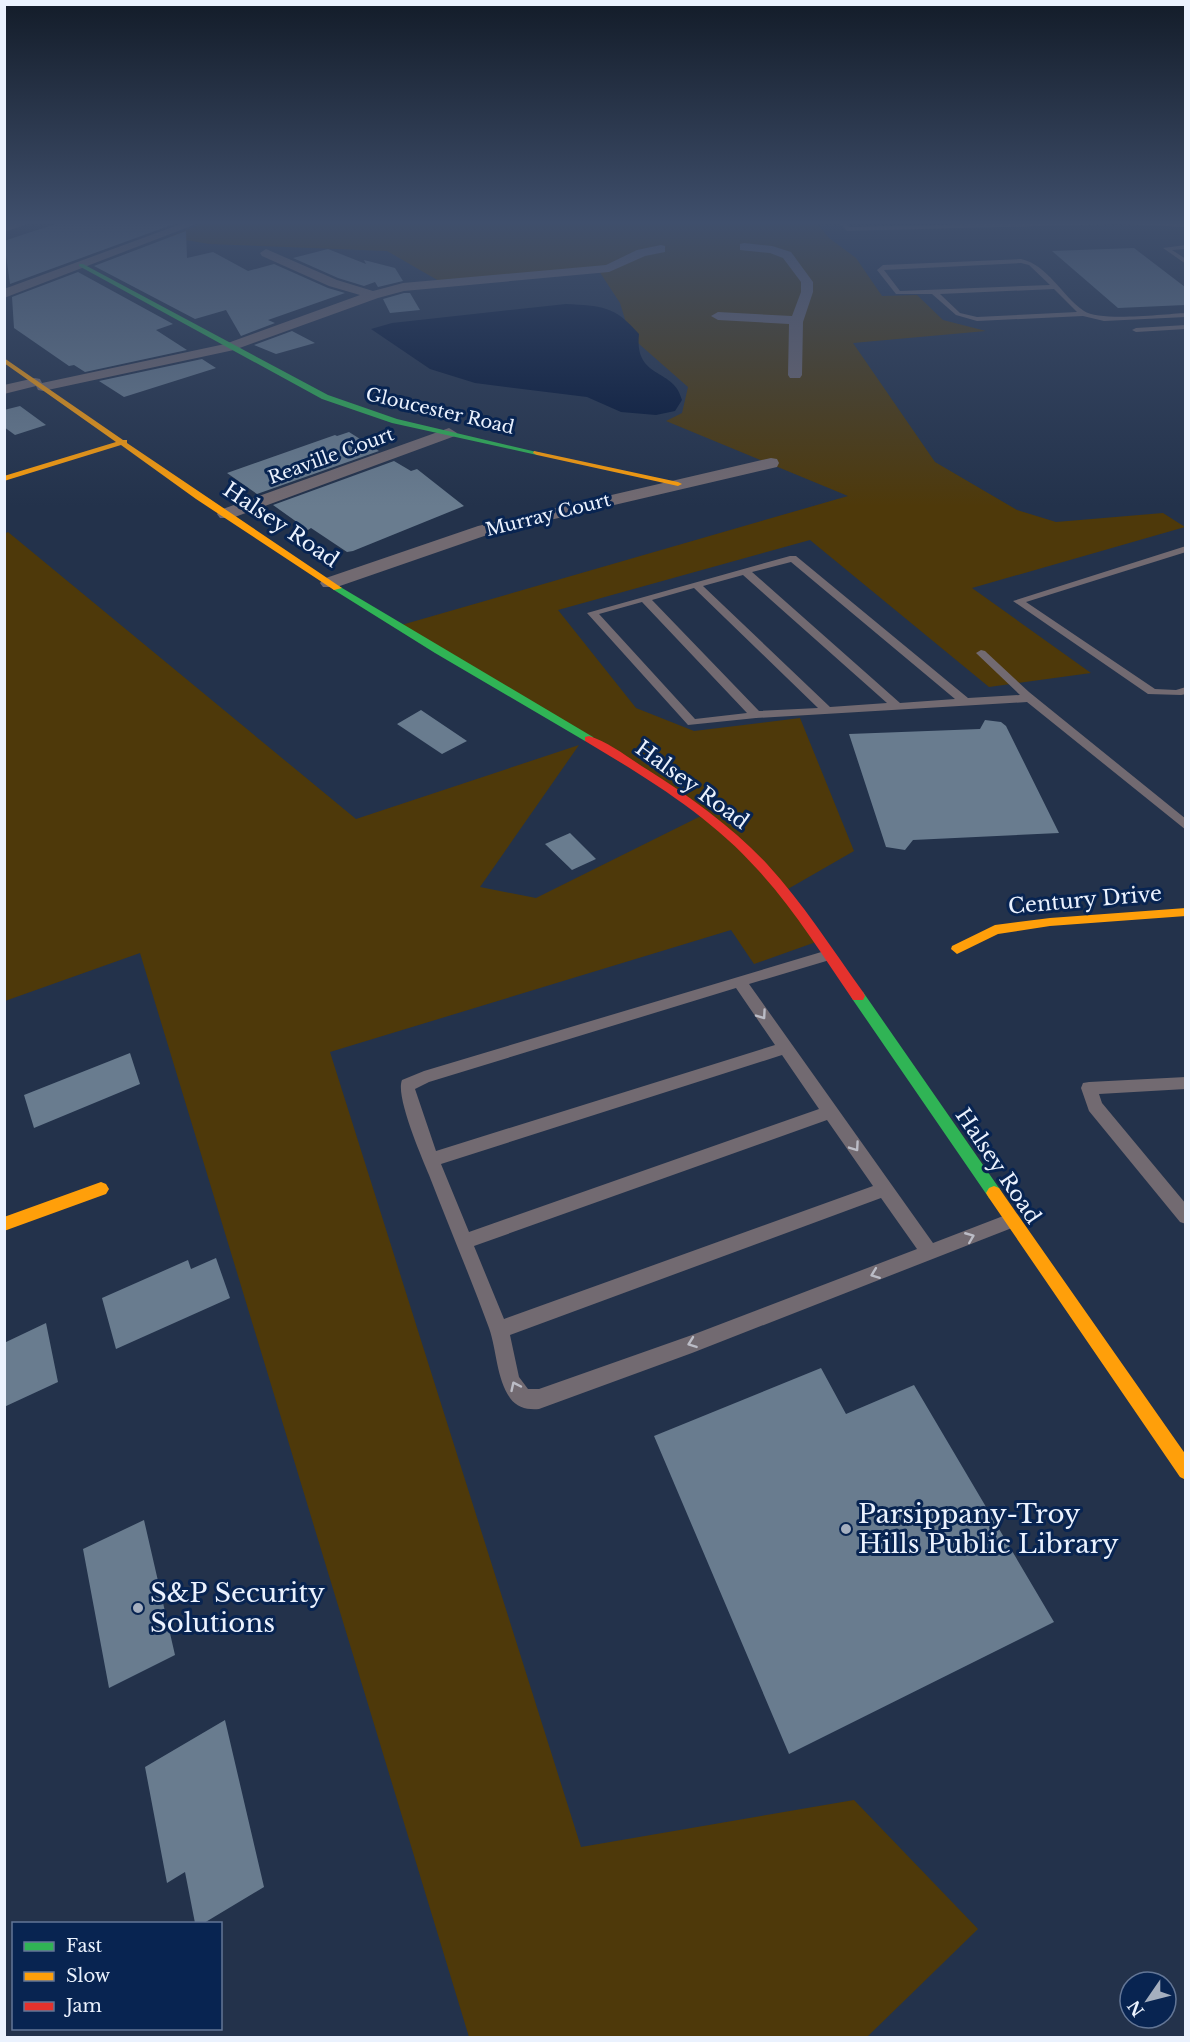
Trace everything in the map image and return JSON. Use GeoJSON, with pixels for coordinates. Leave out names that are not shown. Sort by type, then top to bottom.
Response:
{"type":"FeatureCollection","features":[{"type":"Feature","properties":{"kind":"street","name":"Gloucester Road"},"geometry":{"type":"LineString","coordinates":[[174,316],[324,397],[355,409],[394,421],[678,484]]}},
{"type":"Feature","properties":{"kind":"street"},"geometry":{"type":"LineString","coordinates":[[4,390],[229,347],[314,316]]}},
{"type":"Feature","properties":{"kind":"street"},"geometry":{"type":"LineString","coordinates":[[724,316],[796,320]]}},
{"type":"Feature","properties":{"kind":"street"},"geometry":{"type":"LineString","coordinates":[[795,375],[797,316]]}},
{"type":"Feature","properties":{"kind":"street","name":"Halsey Road"},"geometry":{"type":"LineString","coordinates":[[4,360],[330,583],[456,663],[604,748],[705,814],[747,851],[777,882],[1185,1472]]}},
{"type":"Feature","properties":{"kind":"street","name":"Reaville Court"},"geometry":{"type":"LineString","coordinates":[[226,514],[449,433]]}},
{"type":"Feature","properties":{"kind":"street"},"geometry":{"type":"LineString","coordinates":[[4,479],[124,442]]}},
{"type":"Feature","properties":{"kind":"street","name":"Murray Court"},"geometry":{"type":"LineString","coordinates":[[330,583],[484,530],[771,463]]}},
{"type":"Feature","properties":{"kind":"street","name":"Century Drive"},"geometry":{"type":"LineString","coordinates":[[957,950],[995,930],[1050,922],[1185,912]]}},
{"type":"Feature","properties":{"kind":"street"},"geometry":{"type":"LineString","coordinates":[[4,1224],[101,1189]]}},
{"type":"Feature","properties":{"kind":"lane"},"geometry":{"type":"LineString","coordinates":[[967,316],[977,319],[1034,316]]}},
{"type":"Feature","properties":{"kind":"lane"},"geometry":{"type":"LineString","coordinates":[[1093,316],[1104,319],[1159,316]]}},
{"type":"Feature","properties":{"kind":"lane"},"geometry":{"type":"LineString","coordinates":[[1136,330],[1185,327]]}},
{"type":"Feature","properties":{"kind":"lane"},"geometry":{"type":"LineString","coordinates":[[1185,549],[1018,601],[1152,692],[1177,693],[1185,690]]}},
{"type":"Feature","properties":{"kind":"lane"},"geometry":{"type":"LineString","coordinates":[[965,702],[793,558],[592,613],[692,723],[756,715],[1031,698]]}},
{"type":"Feature","properties":{"kind":"lane"},"geometry":{"type":"LineString","coordinates":[[744,571],[897,706]]}},
{"type":"Feature","properties":{"kind":"lane"},"geometry":{"type":"LineString","coordinates":[[696,585],[828,711]]}},
{"type":"Feature","properties":{"kind":"lane"},"geometry":{"type":"LineString","coordinates":[[645,598],[756,715]]}},
{"type":"Feature","properties":{"kind":"lane"},"geometry":{"type":"LineString","coordinates":[[981,653],[1031,698],[1185,826]]}},
{"type":"Feature","properties":{"kind":"lane"},"geometry":{"type":"LineString","coordinates":[[828,955],[410,1082],[406,1088],[407,1092],[430,1160],[499,1330],[509,1372],[519,1395],[524,1398],[539,1399],[930,1254],[1011,1221]]}},
{"type":"Feature","properties":{"kind":"lane"},"geometry":{"type":"LineString","coordinates":[[739,982],[930,1254]]}},
{"type":"Feature","properties":{"kind":"lane"},"geometry":{"type":"LineString","coordinates":[[430,1160],[785,1048]]}},
{"type":"Feature","properties":{"kind":"lane"},"geometry":{"type":"LineString","coordinates":[[1185,1083],[1089,1088],[1095,1106],[1185,1217]]}},
{"type":"Feature","properties":{"kind":"lane"},"geometry":{"type":"LineString","coordinates":[[463,1242],[830,1112]]}},
{"type":"Feature","properties":{"kind":"lane"},"geometry":{"type":"LineString","coordinates":[[499,1330],[885,1189]]}},
{"type":"Feature","properties":{"kind":"shaded area"},"geometry":{"type":"Polygon","coordinates":[[[624,316],[939,316],[943,320],[986,331],[853,343],[935,462],[1017,510],[1056,522],[1163,513],[1185,527],[972,588],[1091,673],[989,687],[810,540],[558,610],[636,708],[694,731],[800,718],[854,851],[781,893],[816,942],[754,964],[731,930],[330,1052],[581,1847],[854,1800],[978,1929],[867,2037],[469,2037],[140,953],[5,1001],[4,534],[8,532],[356,819],[579,745],[480,887],[536,898],[705,814],[398,626],[848,496],[666,421],[682,413],[688,387],[630,336],[624,316]]]}},
{"type":"Feature","properties":{"kind":"water"},"geometry":{"type":"Polygon","coordinates":[[[453,316],[621,316],[639,334],[642,359],[671,382],[678,390],[682,400],[675,411],[656,415],[621,412],[587,397],[475,383],[430,369],[371,329],[392,323],[453,316]]]}},
{"type":"Feature","properties":{"kind":"building"},"geometry":{"type":"Polygon","coordinates":[[[13,316],[159,316],[173,324],[156,330],[187,350],[85,372],[74,365],[69,366],[14,328],[13,316]]]}},
{"type":"Feature","properties":{"kind":"building"},"geometry":{"type":"Polygon","coordinates":[[[230,316],[279,316],[268,320],[275,323],[241,336],[230,316]]]}},
{"type":"Feature","properties":{"kind":"building"},"geometry":{"type":"Polygon","coordinates":[[[292,331],[315,343],[276,354],[254,345],[292,331]]]}},
{"type":"Feature","properties":{"kind":"building"},"geometry":{"type":"Polygon","coordinates":[[[202,359],[216,368],[124,397],[99,381],[202,359]]]}},
{"type":"Feature","properties":{"kind":"building"},"geometry":{"type":"Polygon","coordinates":[[[20,406],[46,425],[15,435],[4,427],[4,410],[20,406]]]}},
{"type":"Feature","properties":{"kind":"building"},"geometry":{"type":"Polygon","coordinates":[[[349,432],[379,451],[257,494],[227,473],[335,435],[349,432]]]}},
{"type":"Feature","properties":{"kind":"building"},"geometry":{"type":"Polygon","coordinates":[[[394,461],[411,471],[417,469],[464,506],[347,552],[311,528],[308,530],[273,505],[394,461]]]}},
{"type":"Feature","properties":{"kind":"building"},"geometry":{"type":"Polygon","coordinates":[[[421,710],[467,741],[442,754],[397,724],[421,710]]]}},
{"type":"Feature","properties":{"kind":"building"},"geometry":{"type":"Polygon","coordinates":[[[985,720],[1001,722],[1006,726],[1059,833],[913,840],[905,850],[886,847],[849,734],[980,729],[985,720]]]}},
{"type":"Feature","properties":{"kind":"building"},"geometry":{"type":"Polygon","coordinates":[[[570,833],[596,859],[572,870],[545,844],[570,833]]]}},
{"type":"Feature","properties":{"kind":"building"},"geometry":{"type":"Polygon","coordinates":[[[130,1053],[140,1084],[34,1128],[24,1095],[130,1053]]]}},
{"type":"Feature","properties":{"kind":"building"},"geometry":{"type":"Polygon","coordinates":[[[216,1258],[230,1298],[116,1349],[102,1298],[188,1260],[191,1269],[216,1258]]]}},
{"type":"Feature","properties":{"kind":"building"},"geometry":{"type":"Polygon","coordinates":[[[46,1323],[58,1382],[4,1407],[4,1343],[46,1323]]]}},
{"type":"Feature","properties":{"kind":"building","name":"Parsippany-Troy Hills Public Library"},"geometry":{"type":"Polygon","coordinates":[[[821,1368],[846,1414],[914,1385],[1054,1622],[789,1754],[654,1436],[821,1368]]]}},
{"type":"Feature","properties":{"kind":"building"},"geometry":{"type":"Polygon","coordinates":[[[144,1520],[175,1655],[109,1688],[83,1549],[144,1520]]]}},
{"type":"Feature","properties":{"kind":"building"},"geometry":{"type":"Polygon","coordinates":[[[225,1720],[264,1887],[206,1922],[195,1922],[185,1872],[167,1883],[145,1767],[225,1720]]]}},
{"type":"Feature","properties":{"kind":"traffic: fast"},"geometry":{"type":"LineString","coordinates":[[176,316],[325,397],[395,421],[537,453]]}},
{"type":"Feature","properties":{"kind":"traffic: fast"},"geometry":{"type":"LineString","coordinates":[[337,588],[438,651],[589,739]]}},
{"type":"Feature","properties":{"kind":"traffic: fast"},"geometry":{"type":"LineString","coordinates":[[858,996],[994,1193]]}},
{"type":"Feature","properties":{"kind":"traffic: slow"},"geometry":{"type":"LineString","coordinates":[[4,360],[199,497],[337,588]]}},
{"type":"Feature","properties":{"kind":"traffic: slow"},"geometry":{"type":"LineString","coordinates":[[4,479],[124,442]]}},
{"type":"Feature","properties":{"kind":"traffic: slow"},"geometry":{"type":"LineString","coordinates":[[537,453],[678,484]]}},
{"type":"Feature","properties":{"kind":"traffic: slow"},"geometry":{"type":"LineString","coordinates":[[957,949],[995,930],[1050,922],[1186,912]]}},
{"type":"Feature","properties":{"kind":"traffic: slow"},"geometry":{"type":"LineString","coordinates":[[4,1224],[101,1189]]}},
{"type":"Feature","properties":{"kind":"traffic: slow"},"geometry":{"type":"LineString","coordinates":[[994,1193],[1186,1471]]}},
{"type":"Feature","properties":{"kind":"traffic: jam"},"geometry":{"type":"LineString","coordinates":[[589,739],[691,804],[746,850],[792,902],[858,996]]}},
{"type":"Feature","properties":{"kind":"place","name":"Parsippany-Troy Hills Public Library"},"geometry":{"type":"Point","coordinates":[846,1529]}},
{"type":"Feature","properties":{"kind":"place","name":"S&P Security Solutions"},"geometry":{"type":"Point","coordinates":[138,1608]}}]}
